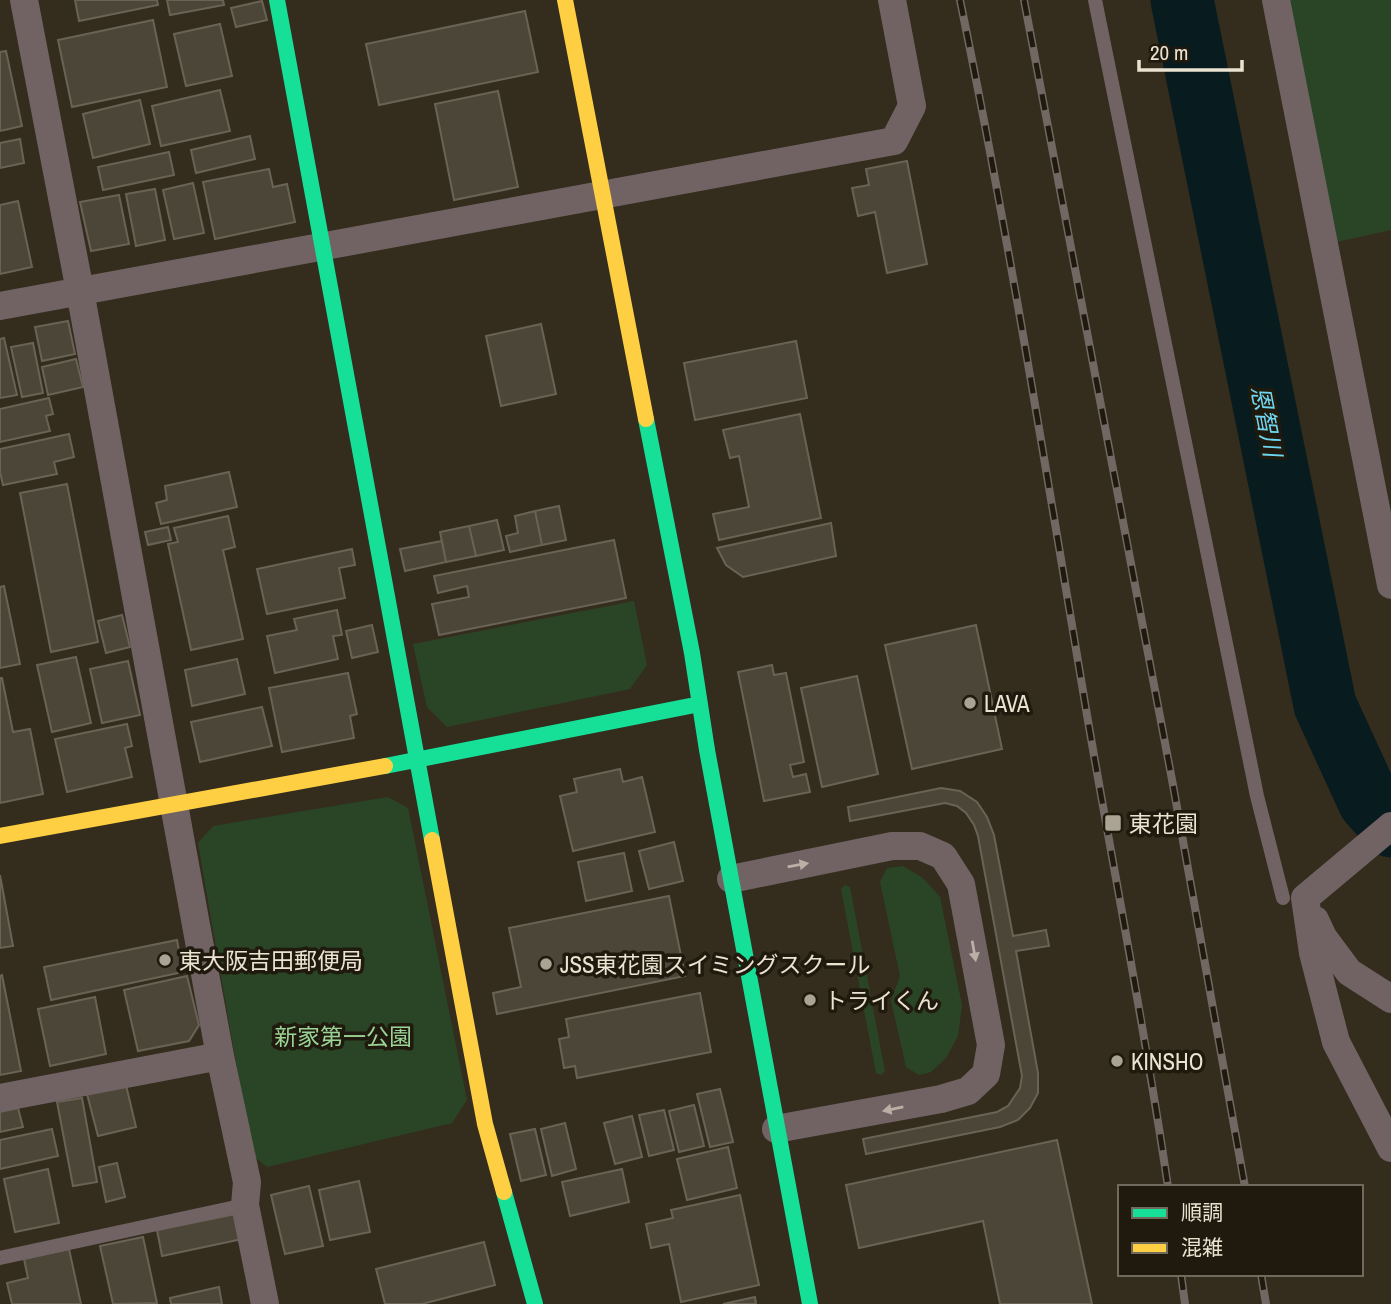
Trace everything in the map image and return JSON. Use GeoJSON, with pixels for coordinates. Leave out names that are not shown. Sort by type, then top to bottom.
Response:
{"type":"FeatureCollection","features":[{"type":"Feature","properties":{"kind":"street"},"geometry":{"type":"LineString","coordinates":[[24,0],[80,290],[220,1056],[247,1182],[245,1205],[265,1304]]}},
{"type":"Feature","properties":{"kind":"street"},"geometry":{"type":"LineString","coordinates":[[276,0],[485,1124],[535,1304]]}},
{"type":"Feature","properties":{"kind":"street"},"geometry":{"type":"LineString","coordinates":[[565,0],[692,653],[776,1129],[810,1304]]}},
{"type":"Feature","properties":{"kind":"street"},"geometry":{"type":"LineString","coordinates":[[0,306],[894,141],[912,106],[892,0]]}},
{"type":"Feature","properties":{"kind":"street"},"geometry":{"type":"LineString","coordinates":[[1276,0],[1391,585]]}},
{"type":"Feature","properties":{"kind":"street"},"geometry":{"type":"LineString","coordinates":[[0,836],[419,760],[700,704]]}},
{"type":"Feature","properties":{"kind":"street"},"geometry":{"type":"LineString","coordinates":[[1294,898],[1391,826]]}},
{"type":"Feature","properties":{"kind":"street"},"geometry":{"type":"LineString","coordinates":[[731,879],[892,846],[920,846],[943,856],[961,884],[991,1045],[986,1074],[968,1091],[903,1107],[776,1129]]}},
{"type":"Feature","properties":{"kind":"street"},"geometry":{"type":"LineString","coordinates":[[1294,898],[1349,972],[1391,999]]}},
{"type":"Feature","properties":{"kind":"street"},"geometry":{"type":"LineString","coordinates":[[1294,898],[1313,953],[1336,1042],[1391,1148]]}},
{"type":"Feature","properties":{"kind":"street"},"geometry":{"type":"LineString","coordinates":[[0,1098],[220,1056]]}},
{"type":"Feature","properties":{"kind":"lane"},"geometry":{"type":"LineString","coordinates":[[1095,0],[1257,796],[1294,898]]}},
{"type":"Feature","properties":{"kind":"lane"},"geometry":{"type":"LineString","coordinates":[[0,1258],[245,1205]]}},
{"type":"Feature","properties":{"kind":"green space"},"geometry":{"type":"Polygon","coordinates":[[[1285,0],[1391,0],[1391,230],[1332,243],[1285,0]]]}},
{"type":"Feature","properties":{"kind":"green space"},"geometry":{"type":"Polygon","coordinates":[[[634,601],[647,665],[630,689],[447,727],[427,707],[413,644],[634,601]]]}},
{"type":"Feature","properties":{"kind":"green space","name":"新家第一公園"},"geometry":{"type":"Polygon","coordinates":[[[388,797],[408,808],[467,1100],[452,1123],[267,1167],[252,1155],[198,843],[213,826],[388,797]]]}},
{"type":"Feature","properties":{"kind":"green space"},"geometry":{"type":"Polygon","coordinates":[[[903,866],[923,878],[940,897],[962,1005],[958,1036],[946,1058],[931,1072],[919,1075],[906,1067],[891,1001],[900,976],[880,882],[887,868],[903,866]]]}},
{"type":"Feature","properties":{"kind":"green space"},"geometry":{"type":"Polygon","coordinates":[[[845,885],[850,887],[885,1071],[881,1075],[876,1073],[841,889],[845,885]]]}},
{"type":"Feature","properties":{"kind":"building"},"geometry":{"type":"Polygon","coordinates":[[[75,0],[157,0],[158,5],[79,21],[75,0]]]}},
{"type":"Feature","properties":{"kind":"building"},"geometry":{"type":"Polygon","coordinates":[[[167,0],[223,0],[224,5],[170,15],[167,0]]]}},
{"type":"Feature","properties":{"kind":"building"},"geometry":{"type":"Polygon","coordinates":[[[262,1],[267,20],[236,27],[231,8],[262,1]]]}},
{"type":"Feature","properties":{"kind":"building"},"geometry":{"type":"Polygon","coordinates":[[[525,11],[538,72],[379,105],[366,44],[525,11]]]}},
{"type":"Feature","properties":{"kind":"building"},"geometry":{"type":"Polygon","coordinates":[[[153,20],[167,87],[72,107],[58,40],[153,20]]]}},
{"type":"Feature","properties":{"kind":"building"},"geometry":{"type":"Polygon","coordinates":[[[220,24],[232,76],[186,86],[174,34],[220,24]]]}},
{"type":"Feature","properties":{"kind":"building"},"geometry":{"type":"Polygon","coordinates":[[[6,51],[22,126],[0,131],[0,52],[6,51]]]}},
{"type":"Feature","properties":{"kind":"building"},"geometry":{"type":"Polygon","coordinates":[[[220,90],[230,131],[161,146],[152,106],[220,90]]]}},
{"type":"Feature","properties":{"kind":"building"},"geometry":{"type":"Polygon","coordinates":[[[498,91],[518,187],[454,200],[435,104],[498,91]]]}},
{"type":"Feature","properties":{"kind":"building"},"geometry":{"type":"Polygon","coordinates":[[[140,100],[150,144],[93,158],[83,114],[140,100]]]}},
{"type":"Feature","properties":{"kind":"building"},"geometry":{"type":"Polygon","coordinates":[[[250,136],[255,159],[196,173],[191,150],[250,136]]]}},
{"type":"Feature","properties":{"kind":"building"},"geometry":{"type":"Polygon","coordinates":[[[20,139],[24,163],[0,168],[0,143],[20,139]]]}},
{"type":"Feature","properties":{"kind":"building"},"geometry":{"type":"Polygon","coordinates":[[[169,152],[174,175],[103,190],[98,167],[169,152]]]}},
{"type":"Feature","properties":{"kind":"building"},"geometry":{"type":"Polygon","coordinates":[[[907,161],[927,264],[887,273],[875,212],[858,216],[852,188],[869,185],[866,169],[907,161]]]}},
{"type":"Feature","properties":{"kind":"building"},"geometry":{"type":"Polygon","coordinates":[[[269,169],[273,187],[287,184],[295,222],[215,239],[203,182],[269,169]]]}},
{"type":"Feature","properties":{"kind":"building"},"geometry":{"type":"Polygon","coordinates":[[[193,183],[204,233],[174,239],[163,190],[193,183]]]}},
{"type":"Feature","properties":{"kind":"building"},"geometry":{"type":"Polygon","coordinates":[[[155,189],[165,240],[136,246],[126,194],[155,189]]]}},
{"type":"Feature","properties":{"kind":"building"},"geometry":{"type":"Polygon","coordinates":[[[119,195],[129,244],[91,251],[80,202],[119,195]]]}},
{"type":"Feature","properties":{"kind":"building"},"geometry":{"type":"Polygon","coordinates":[[[18,201],[32,267],[0,274],[0,205],[18,201]]]}},
{"type":"Feature","properties":{"kind":"building"},"geometry":{"type":"Polygon","coordinates":[[[68,321],[75,354],[42,361],[35,327],[68,321]]]}},
{"type":"Feature","properties":{"kind":"building"},"geometry":{"type":"Polygon","coordinates":[[[541,324],[556,394],[501,406],[486,336],[541,324]]]}},
{"type":"Feature","properties":{"kind":"building"},"geometry":{"type":"Polygon","coordinates":[[[4,338],[17,395],[0,398],[0,339],[4,338]]]}},
{"type":"Feature","properties":{"kind":"building"},"geometry":{"type":"Polygon","coordinates":[[[796,341],[807,398],[695,420],[684,363],[796,341]]]}},
{"type":"Feature","properties":{"kind":"building"},"geometry":{"type":"Polygon","coordinates":[[[33,343],[43,393],[22,397],[11,347],[33,343]]]}},
{"type":"Feature","properties":{"kind":"building"},"geometry":{"type":"Polygon","coordinates":[[[76,359],[83,387],[48,395],[42,367],[76,359]]]}},
{"type":"Feature","properties":{"kind":"building"},"geometry":{"type":"Polygon","coordinates":[[[49,398],[53,414],[46,416],[50,431],[0,442],[0,409],[49,398]]]}},
{"type":"Feature","properties":{"kind":"building"},"geometry":{"type":"Polygon","coordinates":[[[800,414],[821,518],[719,540],[713,514],[749,507],[739,456],[730,458],[723,430],[800,414]]]}},
{"type":"Feature","properties":{"kind":"building"},"geometry":{"type":"Polygon","coordinates":[[[69,434],[74,457],[54,462],[57,474],[3,485],[0,449],[69,434]]]}},
{"type":"Feature","properties":{"kind":"building"},"geometry":{"type":"Polygon","coordinates":[[[229,472],[237,507],[161,524],[156,503],[167,500],[165,486],[229,472]]]}},
{"type":"Feature","properties":{"kind":"building"},"geometry":{"type":"Polygon","coordinates":[[[67,484],[98,642],[51,652],[20,493],[67,484]]]}},
{"type":"Feature","properties":{"kind":"building"},"geometry":{"type":"Polygon","coordinates":[[[559,506],[566,540],[542,545],[535,511],[559,506]]]}},
{"type":"Feature","properties":{"kind":"building"},"geometry":{"type":"Polygon","coordinates":[[[535,511],[542,545],[510,552],[506,536],[518,533],[515,516],[535,511]]]}},
{"type":"Feature","properties":{"kind":"building"},"geometry":{"type":"Polygon","coordinates":[[[228,516],[235,547],[223,550],[243,639],[191,650],[168,544],[178,542],[174,528],[228,516]]]}},
{"type":"Feature","properties":{"kind":"building"},"geometry":{"type":"Polygon","coordinates":[[[497,520],[504,550],[476,556],[469,526],[497,520]]]}},
{"type":"Feature","properties":{"kind":"building"},"geometry":{"type":"Polygon","coordinates":[[[831,523],[836,556],[743,577],[726,565],[717,548],[831,523]]]}},
{"type":"Feature","properties":{"kind":"building"},"geometry":{"type":"Polygon","coordinates":[[[469,526],[476,556],[446,562],[440,532],[469,526]]]}},
{"type":"Feature","properties":{"kind":"building"},"geometry":{"type":"Polygon","coordinates":[[[168,527],[171,540],[148,545],[145,532],[168,527]]]}},
{"type":"Feature","properties":{"kind":"building"},"geometry":{"type":"Polygon","coordinates":[[[614,540],[626,598],[439,635],[432,604],[469,597],[467,586],[438,593],[434,576],[614,540]]]}},
{"type":"Feature","properties":{"kind":"building"},"geometry":{"type":"Polygon","coordinates":[[[442,541],[446,562],[405,571],[400,549],[442,541]]]}},
{"type":"Feature","properties":{"kind":"building"},"geometry":{"type":"Polygon","coordinates":[[[352,549],[355,565],[339,568],[345,598],[267,614],[257,569],[352,549]]]}},
{"type":"Feature","properties":{"kind":"building"},"geometry":{"type":"Polygon","coordinates":[[[4,586],[20,664],[0,668],[0,587],[4,586]]]}},
{"type":"Feature","properties":{"kind":"building"},"geometry":{"type":"Polygon","coordinates":[[[337,610],[342,635],[333,636],[338,659],[275,673],[267,636],[297,630],[294,619],[337,610]]]}},
{"type":"Feature","properties":{"kind":"building"},"geometry":{"type":"Polygon","coordinates":[[[122,615],[130,647],[106,653],[98,621],[122,615]]]}},
{"type":"Feature","properties":{"kind":"building"},"geometry":{"type":"Polygon","coordinates":[[[372,625],[378,652],[352,658],[346,631],[372,625]]]}},
{"type":"Feature","properties":{"kind":"building"},"geometry":{"type":"Polygon","coordinates":[[[976,625],[1002,749],[912,769],[885,645],[976,625]]]}},
{"type":"Feature","properties":{"kind":"building"},"geometry":{"type":"Polygon","coordinates":[[[76,657],[91,723],[52,732],[37,665],[76,657]]]}},
{"type":"Feature","properties":{"kind":"building"},"geometry":{"type":"Polygon","coordinates":[[[237,659],[245,694],[192,706],[185,670],[237,659]]]}},
{"type":"Feature","properties":{"kind":"building"},"geometry":{"type":"Polygon","coordinates":[[[128,661],[140,715],[102,723],[90,669],[128,661]]]}},
{"type":"Feature","properties":{"kind":"building"},"geometry":{"type":"Polygon","coordinates":[[[772,665],[774,675],[786,673],[804,762],[790,765],[793,777],[806,774],[810,792],[764,801],[738,672],[772,665]]]}},
{"type":"Feature","properties":{"kind":"building"},"geometry":{"type":"Polygon","coordinates":[[[348,673],[357,714],[350,716],[354,738],[282,752],[269,688],[348,673]]]}},
{"type":"Feature","properties":{"kind":"building"},"geometry":{"type":"Polygon","coordinates":[[[857,676],[878,774],[822,787],[801,688],[857,676]]]}},
{"type":"Feature","properties":{"kind":"building"},"geometry":{"type":"Polygon","coordinates":[[[0,678],[13,732],[30,729],[43,794],[0,803],[0,678]]]}},
{"type":"Feature","properties":{"kind":"building"},"geometry":{"type":"Polygon","coordinates":[[[262,707],[272,746],[200,762],[191,722],[262,707]]]}},
{"type":"Feature","properties":{"kind":"building"},"geometry":{"type":"Polygon","coordinates":[[[127,724],[132,746],[125,748],[132,777],[67,792],[55,739],[127,724]]]}},
{"type":"Feature","properties":{"kind":"building"},"geometry":{"type":"Polygon","coordinates":[[[620,769],[623,782],[642,777],[655,832],[573,851],[560,796],[577,792],[574,779],[620,769]]]}},
{"type":"Feature","properties":{"kind":"building"},"geometry":{"type":"Polygon","coordinates":[[[941,788],[960,791],[977,802],[987,817],[994,835],[1013,936],[1046,930],[1049,946],[1016,951],[1038,1073],[1038,1093],[1030,1108],[1018,1120],[1000,1127],[866,1154],[863,1139],[997,1112],[1008,1106],[1020,1088],[1022,1076],[974,825],[957,806],[945,803],[850,821],[848,807],[941,788]]]}},
{"type":"Feature","properties":{"kind":"building"},"geometry":{"type":"Polygon","coordinates":[[[674,842],[683,881],[649,889],[639,851],[674,842]]]}},
{"type":"Feature","properties":{"kind":"building"},"geometry":{"type":"Polygon","coordinates":[[[624,853],[632,891],[586,901],[578,862],[624,853]]]}},
{"type":"Feature","properties":{"kind":"building"},"geometry":{"type":"Polygon","coordinates":[[[0,875],[13,946],[0,948],[0,875]]]}},
{"type":"Feature","properties":{"kind":"building"},"geometry":{"type":"Polygon","coordinates":[[[669,896],[685,976],[497,1014],[493,993],[521,987],[509,928],[669,896]]]}},
{"type":"Feature","properties":{"kind":"building"},"geometry":{"type":"Polygon","coordinates":[[[177,940],[183,972],[51,1000],[44,967],[177,940]]]}},
{"type":"Feature","properties":{"kind":"building"},"geometry":{"type":"Polygon","coordinates":[[[2,975],[21,1071],[0,1075],[0,976],[2,975]]]}},
{"type":"Feature","properties":{"kind":"building"},"geometry":{"type":"Polygon","coordinates":[[[187,976],[199,1025],[189,1041],[138,1051],[124,990],[187,976]]]}},
{"type":"Feature","properties":{"kind":"building"},"geometry":{"type":"Polygon","coordinates":[[[700,993],[711,1052],[577,1078],[575,1066],[564,1068],[559,1039],[569,1037],[566,1019],[700,993]]]}},
{"type":"Feature","properties":{"kind":"building"},"geometry":{"type":"Polygon","coordinates":[[[95,997],[106,1054],[50,1066],[38,1009],[95,997]]]}},
{"type":"Feature","properties":{"kind":"building"},"geometry":{"type":"Polygon","coordinates":[[[126,1085],[136,1127],[98,1136],[87,1094],[126,1085]]]}},
{"type":"Feature","properties":{"kind":"building"},"geometry":{"type":"Polygon","coordinates":[[[720,1089],[733,1142],[710,1147],[697,1094],[720,1089]]]}},
{"type":"Feature","properties":{"kind":"building"},"geometry":{"type":"Polygon","coordinates":[[[82,1098],[97,1182],[73,1186],[57,1102],[82,1098]]]}},
{"type":"Feature","properties":{"kind":"building"},"geometry":{"type":"Polygon","coordinates":[[[694,1105],[704,1146],[679,1152],[669,1111],[694,1105]]]}},
{"type":"Feature","properties":{"kind":"building"},"geometry":{"type":"Polygon","coordinates":[[[18,1108],[23,1127],[0,1132],[0,1112],[18,1108]]]}},
{"type":"Feature","properties":{"kind":"building"},"geometry":{"type":"Polygon","coordinates":[[[664,1110],[674,1150],[649,1156],[639,1115],[664,1110]]]}},
{"type":"Feature","properties":{"kind":"building"},"geometry":{"type":"Polygon","coordinates":[[[632,1116],[642,1157],[615,1164],[604,1123],[632,1116]]]}},
{"type":"Feature","properties":{"kind":"building"},"geometry":{"type":"Polygon","coordinates":[[[565,1123],[576,1169],[552,1176],[541,1129],[565,1123]]]}},
{"type":"Feature","properties":{"kind":"building"},"geometry":{"type":"Polygon","coordinates":[[[52,1129],[58,1156],[0,1169],[0,1140],[52,1129]]]}},
{"type":"Feature","properties":{"kind":"building"},"geometry":{"type":"Polygon","coordinates":[[[535,1129],[546,1175],[521,1181],[510,1134],[535,1129]]]}},
{"type":"Feature","properties":{"kind":"building"},"geometry":{"type":"Polygon","coordinates":[[[1057,1140],[1092,1304],[1000,1304],[983,1221],[859,1248],[846,1185],[1057,1140]]]}},
{"type":"Feature","properties":{"kind":"building"},"geometry":{"type":"Polygon","coordinates":[[[728,1147],[737,1188],[687,1200],[677,1159],[728,1147]]]}},
{"type":"Feature","properties":{"kind":"building"},"geometry":{"type":"Polygon","coordinates":[[[117,1163],[125,1197],[106,1202],[99,1167],[117,1163]]]}},
{"type":"Feature","properties":{"kind":"building"},"geometry":{"type":"Polygon","coordinates":[[[48,1169],[59,1223],[15,1232],[4,1179],[48,1169]]]}},
{"type":"Feature","properties":{"kind":"building"},"geometry":{"type":"Polygon","coordinates":[[[622,1169],[629,1202],[570,1216],[562,1182],[622,1169]]]}},
{"type":"Feature","properties":{"kind":"building"},"geometry":{"type":"Polygon","coordinates":[[[359,1181],[370,1232],[330,1240],[319,1190],[359,1181]]]}},
{"type":"Feature","properties":{"kind":"building"},"geometry":{"type":"Polygon","coordinates":[[[309,1186],[323,1246],[285,1254],[271,1195],[309,1186]]]}},
{"type":"Feature","properties":{"kind":"building"},"geometry":{"type":"Polygon","coordinates":[[[740,1195],[759,1285],[681,1302],[669,1244],[651,1248],[646,1224],[673,1218],[671,1210],[740,1195]]]}},
{"type":"Feature","properties":{"kind":"building"},"geometry":{"type":"Polygon","coordinates":[[[241,1213],[247,1238],[162,1256],[157,1230],[241,1213]]]}},
{"type":"Feature","properties":{"kind":"building"},"geometry":{"type":"Polygon","coordinates":[[[143,1237],[157,1303],[113,1304],[100,1246],[143,1237]]]}},
{"type":"Feature","properties":{"kind":"building"},"geometry":{"type":"Polygon","coordinates":[[[484,1242],[495,1285],[422,1304],[385,1304],[376,1269],[484,1242]]]}},
{"type":"Feature","properties":{"kind":"building"},"geometry":{"type":"Polygon","coordinates":[[[69,1249],[81,1304],[12,1304],[7,1283],[28,1278],[24,1259],[69,1249]]]}},
{"type":"Feature","properties":{"kind":"building"},"geometry":{"type":"Polygon","coordinates":[[[219,1287],[222,1304],[171,1304],[170,1298],[219,1287]]]}},
{"type":"Feature","properties":{"kind":"building"},"geometry":{"type":"Polygon","coordinates":[[[755,1297],[756,1304],[723,1304],[755,1297]]]}},
{"type":"Feature","properties":{"kind":"waterway","name":"恩智川"},"geometry":{"type":"LineString","coordinates":[[1182,0],[1325,705],[1369,801],[1391,826]]}},
{"type":"Feature","properties":{"kind":"railway"},"geometry":{"type":"LineString","coordinates":[[960,0],[1027,357],[1168,1185]]}},
{"type":"Feature","properties":{"kind":"railway"},"geometry":{"type":"LineString","coordinates":[[1024,0],[1173,785],[1245,1185]]}},
{"type":"Feature","properties":{"kind":"railway"},"geometry":{"type":"LineString","coordinates":[[1181,1276],[1185,1304]]}},
{"type":"Feature","properties":{"kind":"railway"},"geometry":{"type":"LineString","coordinates":[[1261,1276],[1266,1304]]}},
{"type":"Feature","properties":{"kind":"traffic: fast"},"geometry":{"type":"LineString","coordinates":[[277,0],[432,840]]}},
{"type":"Feature","properties":{"kind":"traffic: fast"},"geometry":{"type":"LineString","coordinates":[[646,419],[692,653],[707,750],[810,1304]]}},
{"type":"Feature","properties":{"kind":"traffic: fast"},"geometry":{"type":"LineString","coordinates":[[385,766],[700,704]]}},
{"type":"Feature","properties":{"kind":"traffic: fast"},"geometry":{"type":"LineString","coordinates":[[504,1192],[535,1304]]}},
{"type":"Feature","properties":{"kind":"traffic: slow"},"geometry":{"type":"LineString","coordinates":[[565,0],[646,419]]}},
{"type":"Feature","properties":{"kind":"traffic: slow"},"geometry":{"type":"LineString","coordinates":[[0,836],[385,766]]}},
{"type":"Feature","properties":{"kind":"traffic: slow"},"geometry":{"type":"LineString","coordinates":[[432,840],[485,1124],[504,1192]]}},
{"type":"Feature","properties":{"kind":"place","name":"LAVA"},"geometry":{"type":"Point","coordinates":[970,703]}},
{"type":"Feature","properties":{"kind":"place","name":"東花園"},"geometry":{"type":"Point","coordinates":[1113,823]}},
{"type":"Feature","properties":{"kind":"place","name":"東大阪吉田郵便局"},"geometry":{"type":"Point","coordinates":[165,960]}},
{"type":"Feature","properties":{"kind":"place","name":"JSS東花園スイミングスクール"},"geometry":{"type":"Point","coordinates":[546,964]}},
{"type":"Feature","properties":{"kind":"place","name":"トライくん"},"geometry":{"type":"Point","coordinates":[810,1000]}},
{"type":"Feature","properties":{"kind":"place","name":"KINSHO"},"geometry":{"type":"Point","coordinates":[1117,1061]}}]}
